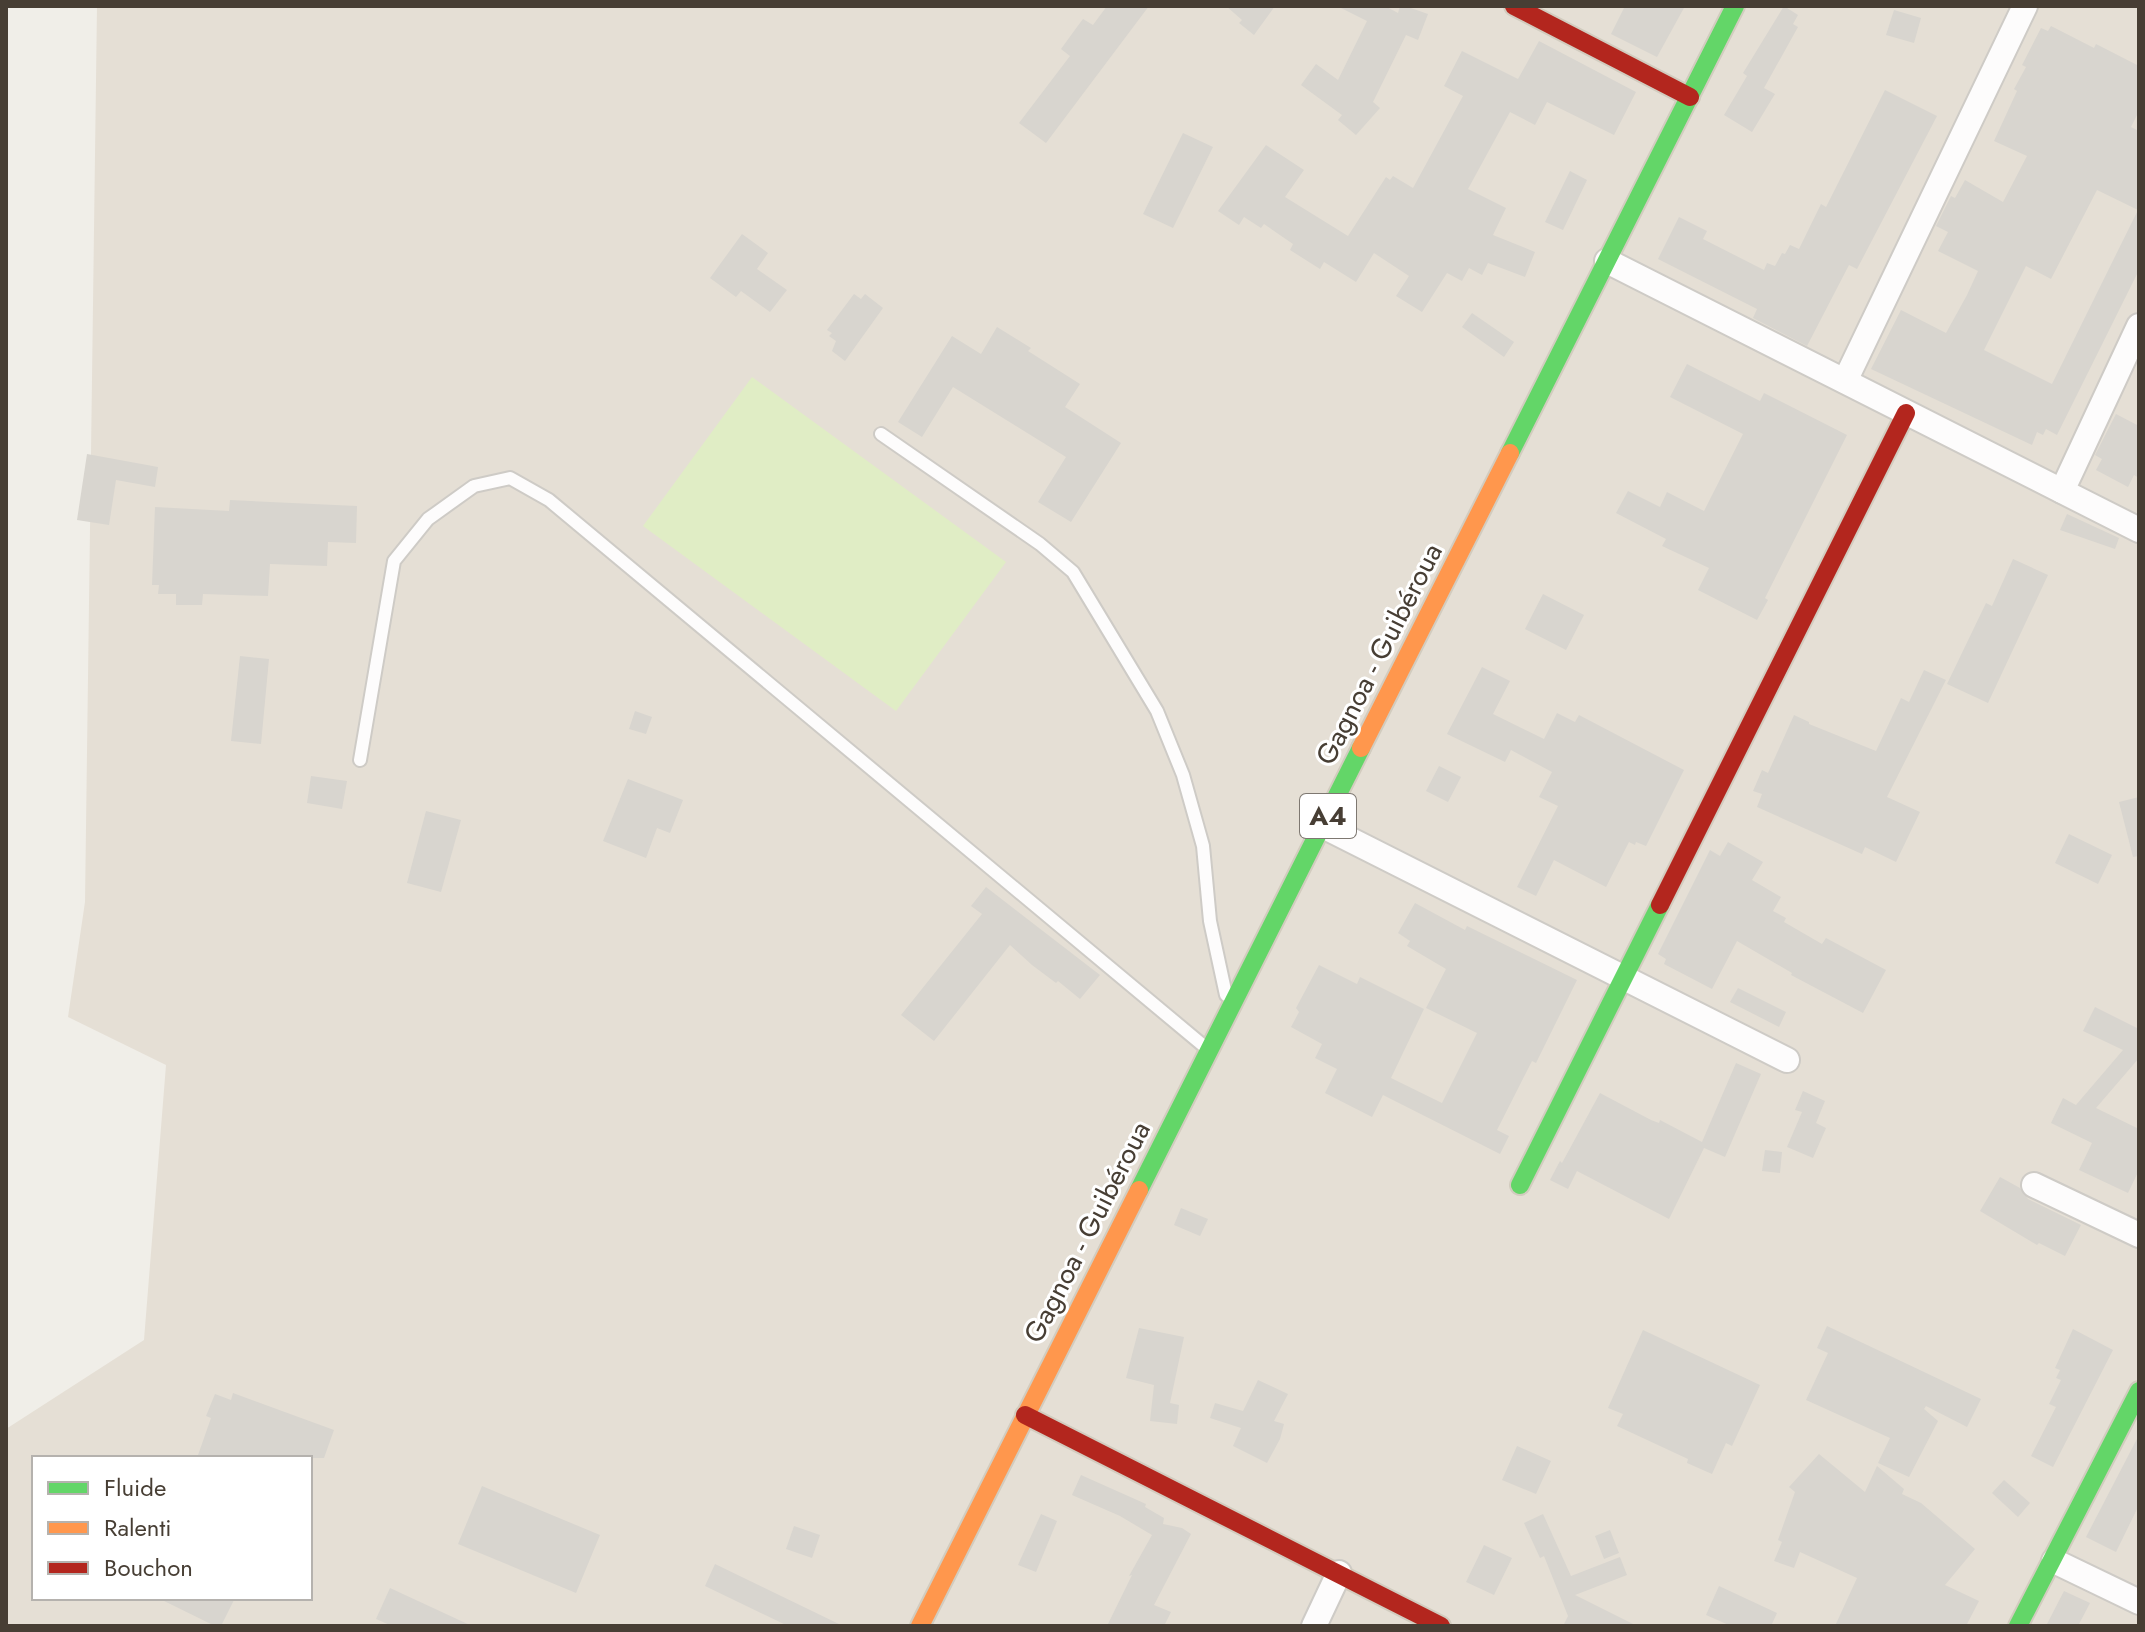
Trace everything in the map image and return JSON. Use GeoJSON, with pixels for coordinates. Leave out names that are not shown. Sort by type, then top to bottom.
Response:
{"type":"FeatureCollection","features":[{"type":"Feature","properties":{"kind":"main road"},"geometry":{"type":"LineString","coordinates":[[1514,6],[1690,97]]}},
{"type":"Feature","properties":{"kind":"main road","name":"Gagnoa - Guibéroua"},"geometry":{"type":"LineString","coordinates":[[920,1626],[1735,6]]}},
{"type":"Feature","properties":{"kind":"main road"},"geometry":{"type":"LineString","coordinates":[[1520,1185],[1906,413]]}},
{"type":"Feature","properties":{"kind":"main road"},"geometry":{"type":"LineString","coordinates":[[2018,1626],[2139,1391]]}},
{"type":"Feature","properties":{"kind":"main road"},"geometry":{"type":"LineString","coordinates":[[1025,1415],[1441,1626]]}},
{"type":"Feature","properties":{"kind":"street"},"geometry":{"type":"LineString","coordinates":[[1845,381],[2025,6]]}},
{"type":"Feature","properties":{"kind":"street"},"geometry":{"type":"LineString","coordinates":[[1607,261],[2139,530]]}},
{"type":"Feature","properties":{"kind":"street"},"geometry":{"type":"LineString","coordinates":[[2062,491],[2139,326]]}},
{"type":"Feature","properties":{"kind":"street"},"geometry":{"type":"LineString","coordinates":[[1323,826],[1787,1060]]}},
{"type":"Feature","properties":{"kind":"street"},"geometry":{"type":"LineString","coordinates":[[2034,1185],[2139,1235]]}},
{"type":"Feature","properties":{"kind":"street"},"geometry":{"type":"LineString","coordinates":[[2054,1561],[2139,1602]]}},
{"type":"Feature","properties":{"kind":"street"},"geometry":{"type":"LineString","coordinates":[[1314,1626],[1339,1573]]}},
{"type":"Feature","properties":{"kind":"lane"},"geometry":{"type":"LineString","coordinates":[[881,434],[1040,544],[1073,572],[1157,711],[1183,775],[1203,846],[1210,921],[1230,1013]]}},
{"type":"Feature","properties":{"kind":"lane"},"geometry":{"type":"LineString","coordinates":[[360,760],[394,561],[428,519],[474,486],[510,478],[549,500],[1211,1051]]}},
{"type":"Feature","properties":{"kind":"shaded area"},"geometry":{"type":"Polygon","coordinates":[[[97,6],[2139,6],[2139,1626],[6,1626],[6,1429],[144,1340],[166,1065],[68,1017],[85,902],[97,6]]]}},
{"type":"Feature","properties":{"kind":"green space"},"geometry":{"type":"Polygon","coordinates":[[[752,377],[1006,562],[896,711],[643,526],[752,377]]]}},
{"type":"Feature","properties":{"kind":"building"},"geometry":{"type":"Polygon","coordinates":[[[1107,6],[1149,6],[1046,143],[1019,123],[1070,56],[1061,49],[1083,19],[1093,25],[1107,6]]]}},
{"type":"Feature","properties":{"kind":"building"},"geometry":{"type":"Polygon","coordinates":[[[1226,6],[1275,6],[1254,35],[1239,23],[1242,20],[1226,6]]]}},
{"type":"Feature","properties":{"kind":"building"},"geometry":{"type":"Polygon","coordinates":[[[1337,6],[1385,6],[1398,13],[1400,6],[1405,6],[1428,14],[1418,40],[1406,35],[1373,102],[1380,108],[1356,135],[1338,120],[1342,115],[1301,85],[1316,64],[1338,80],[1367,21],[1337,6]]]}},
{"type":"Feature","properties":{"kind":"building"},"geometry":{"type":"Polygon","coordinates":[[[1625,6],[1685,6],[1657,57],[1611,34],[1625,6]]]}},
{"type":"Feature","properties":{"kind":"building"},"geometry":{"type":"Polygon","coordinates":[[[1784,6],[1798,15],[1793,24],[1798,27],[1764,88],[1775,94],[1752,132],[1724,115],[1747,76],[1743,73],[1784,6]]]}},
{"type":"Feature","properties":{"kind":"building"},"geometry":{"type":"Polygon","coordinates":[[[1894,10],[1921,18],[1914,43],[1886,35],[1894,10]]]}},
{"type":"Feature","properties":{"kind":"building"},"geometry":{"type":"Polygon","coordinates":[[[2051,26],[2139,66],[2139,111],[2131,127],[2139,131],[2139,270],[2057,435],[2046,429],[2043,435],[2037,432],[2032,445],[1871,369],[1901,310],[1946,333],[1967,295],[1978,271],[1938,251],[1948,232],[1936,226],[1951,196],[1955,198],[1965,180],[2003,202],[2027,156],[1994,141],[2026,67],[2022,65],[2041,28],[2048,31],[2051,26]],[[2097,190],[2051,279],[2026,266],[1984,350],[2052,384],[2138,210],[2097,190]]]}},
{"type":"Feature","properties":{"kind":"building"},"geometry":{"type":"Polygon","coordinates":[[[1539,41],[1636,92],[1614,135],[1547,102],[1535,125],[1510,112],[1468,189],[1506,208],[1493,235],[1535,252],[1525,277],[1488,263],[1482,275],[1469,268],[1462,281],[1447,273],[1422,312],[1396,296],[1409,276],[1374,253],[1356,282],[1324,262],[1320,269],[1290,250],[1293,244],[1264,224],[1261,228],[1244,217],[1239,225],[1218,211],[1266,145],[1304,170],[1285,197],[1348,236],[1386,177],[1390,180],[1393,176],[1413,188],[1463,96],[1444,86],[1462,51],[1518,79],[1539,41]]]}},
{"type":"Feature","properties":{"kind":"building"},"geometry":{"type":"Polygon","coordinates":[[[1885,90],[1937,116],[1857,269],[1849,265],[1807,346],[1753,318],[1757,309],[1658,259],[1679,217],[1707,231],[1703,239],[1764,270],[1767,263],[1775,266],[1790,245],[1799,249],[1821,204],[1826,207],[1885,90]]]}},
{"type":"Feature","properties":{"kind":"building"},"geometry":{"type":"Polygon","coordinates":[[[1183,133],[1213,147],[1173,228],[1143,214],[1183,133]]]}},
{"type":"Feature","properties":{"kind":"building"},"geometry":{"type":"Polygon","coordinates":[[[1570,171],[1587,180],[1563,230],[1545,222],[1570,171]]]}},
{"type":"Feature","properties":{"kind":"building"},"geometry":{"type":"Polygon","coordinates":[[[742,234],[768,253],[757,269],[787,290],[770,312],[741,291],[736,297],[710,278],[742,234]]]}},
{"type":"Feature","properties":{"kind":"building"},"geometry":{"type":"Polygon","coordinates":[[[854,294],[861,299],[865,294],[883,308],[845,361],[832,351],[836,341],[827,330],[854,294]]]}},
{"type":"Feature","properties":{"kind":"building"},"geometry":{"type":"Polygon","coordinates":[[[1472,313],[1514,342],[1504,357],[1462,327],[1472,313]]]}},
{"type":"Feature","properties":{"kind":"building"},"geometry":{"type":"Polygon","coordinates":[[[997,327],[1080,384],[1065,407],[1121,443],[1071,522],[1038,502],[1066,457],[953,387],[922,437],[898,422],[952,336],[981,354],[997,327]]]}},
{"type":"Feature","properties":{"kind":"building"},"geometry":{"type":"Polygon","coordinates":[[[1687,364],[1760,401],[1764,393],[1847,435],[1765,598],[1768,600],[1757,620],[1698,590],[1709,568],[1662,546],[1666,539],[1616,513],[1628,491],[1660,507],[1667,492],[1704,511],[1743,434],[1670,397],[1687,364]]]}},
{"type":"Feature","properties":{"kind":"building"},"geometry":{"type":"Polygon","coordinates":[[[2116,414],[2139,426],[2139,478],[2134,475],[2128,487],[2096,470],[2102,459],[2095,455],[2116,414]]]}},
{"type":"Feature","properties":{"kind":"building"},"geometry":{"type":"Polygon","coordinates":[[[87,454],[158,467],[155,487],[116,480],[109,525],[77,520],[87,454]]]}},
{"type":"Feature","properties":{"kind":"building"},"geometry":{"type":"Polygon","coordinates":[[[230,500],[357,506],[356,543],[328,542],[327,566],[270,564],[268,596],[203,594],[202,605],[176,605],[176,594],[158,594],[159,585],[152,585],[155,507],[229,511],[230,500]]]}},
{"type":"Feature","properties":{"kind":"building"},"geometry":{"type":"Polygon","coordinates":[[[2067,514],[2119,538],[2115,549],[2060,530],[2067,514]]]}},
{"type":"Feature","properties":{"kind":"building"},"geometry":{"type":"Polygon","coordinates":[[[2013,559],[2048,575],[1988,703],[1947,684],[1986,603],[1992,606],[2013,559]]]}},
{"type":"Feature","properties":{"kind":"building"},"geometry":{"type":"Polygon","coordinates":[[[1543,594],[1584,615],[1566,650],[1525,629],[1543,594]]]}},
{"type":"Feature","properties":{"kind":"building"},"geometry":{"type":"Polygon","coordinates":[[[240,656],[269,659],[261,744],[231,741],[240,656]]]}},
{"type":"Feature","properties":{"kind":"building"},"geometry":{"type":"Polygon","coordinates":[[[1482,667],[1510,681],[1493,714],[1544,739],[1557,713],[1575,722],[1579,715],[1684,770],[1646,846],[1629,842],[1606,887],[1554,860],[1536,896],[1517,887],[1558,806],[1539,797],[1552,772],[1511,750],[1505,762],[1447,734],[1482,667]]]}},
{"type":"Feature","properties":{"kind":"building"},"geometry":{"type":"Polygon","coordinates":[[[1924,670],[1946,680],[1887,797],[1920,812],[1896,862],[1865,847],[1862,854],[1757,807],[1762,794],[1753,791],[1762,770],[1768,773],[1794,715],[1876,751],[1901,698],[1909,702],[1924,670]]]}},
{"type":"Feature","properties":{"kind":"building"},"geometry":{"type":"Polygon","coordinates":[[[635,711],[652,717],[646,734],[629,729],[635,711]]]}},
{"type":"Feature","properties":{"kind":"building"},"geometry":{"type":"Polygon","coordinates":[[[1439,766],[1461,777],[1448,802],[1426,791],[1439,766]]]}},
{"type":"Feature","properties":{"kind":"building"},"geometry":{"type":"Polygon","coordinates":[[[311,776],[347,781],[342,809],[307,803],[311,776]]]}},
{"type":"Feature","properties":{"kind":"building"},"geometry":{"type":"Polygon","coordinates":[[[628,779],[683,800],[670,833],[657,828],[646,858],[603,841],[628,779]]]}},
{"type":"Feature","properties":{"kind":"building"},"geometry":{"type":"Polygon","coordinates":[[[2139,797],[2139,856],[2133,857],[2119,802],[2139,797]]]}},
{"type":"Feature","properties":{"kind":"building"},"geometry":{"type":"Polygon","coordinates":[[[426,811],[461,820],[441,892],[407,883],[426,811]]]}},
{"type":"Feature","properties":{"kind":"building"},"geometry":{"type":"Polygon","coordinates":[[[2069,834],[2112,855],[2098,884],[2055,863],[2069,834]]]}},
{"type":"Feature","properties":{"kind":"building"},"geometry":{"type":"Polygon","coordinates":[[[1728,842],[1763,862],[1752,880],[1781,897],[1773,911],[1786,918],[1784,922],[1822,944],[1826,938],[1886,970],[1863,1013],[1791,975],[1737,941],[1712,989],[1664,964],[1666,959],[1658,954],[1710,850],[1720,856],[1728,842]]]}},
{"type":"Feature","properties":{"kind":"building"},"geometry":{"type":"Polygon","coordinates":[[[986,887],[1100,975],[1080,999],[1010,945],[934,1041],[901,1015],[982,914],[971,906],[986,887]]]}},
{"type":"Feature","properties":{"kind":"building"},"geometry":{"type":"Polygon","coordinates":[[[1415,903],[1465,930],[1467,926],[1577,980],[1536,1063],[1532,1061],[1497,1130],[1509,1136],[1500,1154],[1383,1095],[1372,1117],[1325,1093],[1337,1069],[1315,1058],[1322,1044],[1291,1027],[1299,1012],[1296,1008],[1319,965],[1357,984],[1360,977],[1424,1009],[1391,1078],[1442,1103],[1477,1033],[1426,1008],[1446,969],[1407,946],[1410,941],[1398,933],[1415,903]]]}},
{"type":"Feature","properties":{"kind":"building"},"geometry":{"type":"Polygon","coordinates":[[[1738,988],[1786,1012],[1779,1027],[1730,1002],[1738,988]]]}},
{"type":"Feature","properties":{"kind":"building"},"geometry":{"type":"Polygon","coordinates":[[[2095,1007],[2139,1029],[2139,1058],[2096,1108],[2139,1129],[2139,1170],[2128,1193],[2079,1170],[2092,1143],[2051,1123],[2063,1098],[2076,1105],[2123,1050],[2083,1031],[2095,1007]]]}},
{"type":"Feature","properties":{"kind":"building"},"geometry":{"type":"Polygon","coordinates":[[[1736,1063],[1761,1074],[1725,1157],[1704,1148],[1669,1219],[1577,1171],[1568,1189],[1550,1180],[1600,1093],[1702,1142],[1736,1063]]]}},
{"type":"Feature","properties":{"kind":"building"},"geometry":{"type":"Polygon","coordinates":[[[1803,1091],[1825,1101],[1816,1123],[1826,1128],[1813,1158],[1787,1147],[1802,1112],[1795,1110],[1803,1091]]]}},
{"type":"Feature","properties":{"kind":"building"},"geometry":{"type":"Polygon","coordinates":[[[1765,1150],[1782,1152],[1780,1173],[1762,1171],[1765,1150]]]}},
{"type":"Feature","properties":{"kind":"building"},"geometry":{"type":"Polygon","coordinates":[[[2000,1177],[2020,1188],[2028,1199],[2081,1225],[2065,1256],[2039,1243],[2037,1245],[1980,1211],[2000,1177]]]}},
{"type":"Feature","properties":{"kind":"building"},"geometry":{"type":"Polygon","coordinates":[[[1181,1208],[1208,1219],[1200,1236],[1174,1225],[1181,1208]]]}},
{"type":"Feature","properties":{"kind":"building"},"geometry":{"type":"Polygon","coordinates":[[[1827,1326],[1981,1399],[1967,1427],[1926,1406],[1924,1409],[1938,1421],[1909,1477],[1878,1463],[1890,1438],[1806,1400],[1828,1353],[1817,1348],[1827,1326]]]}},
{"type":"Feature","properties":{"kind":"building"},"geometry":{"type":"Polygon","coordinates":[[[1139,1328],[1184,1337],[1170,1403],[1179,1405],[1177,1424],[1150,1421],[1154,1385],[1126,1378],[1139,1328]]]}},
{"type":"Feature","properties":{"kind":"building"},"geometry":{"type":"Polygon","coordinates":[[[2073,1329],[2113,1350],[2053,1467],[2031,1456],[2056,1407],[2049,1404],[2061,1380],[2056,1378],[2060,1370],[2055,1368],[2073,1329]]]}},
{"type":"Feature","properties":{"kind":"building"},"geometry":{"type":"Polygon","coordinates":[[[1643,1330],[1760,1385],[1732,1446],[1726,1443],[1712,1474],[1687,1463],[1688,1459],[1617,1426],[1623,1414],[1608,1408],[1643,1330]]]}},
{"type":"Feature","properties":{"kind":"building"},"geometry":{"type":"Polygon","coordinates":[[[1258,1380],[1288,1394],[1274,1421],[1284,1424],[1267,1463],[1233,1446],[1241,1428],[1210,1418],[1215,1403],[1243,1411],[1258,1380]]]}},
{"type":"Feature","properties":{"kind":"building"},"geometry":{"type":"Polygon","coordinates":[[[233,1393],[334,1430],[324,1458],[198,1456],[211,1418],[206,1416],[215,1394],[231,1400],[233,1393]]]}},
{"type":"Feature","properties":{"kind":"building"},"geometry":{"type":"Polygon","coordinates":[[[2139,1435],[2139,1505],[2116,1552],[2086,1537],[2139,1435]]]}},
{"type":"Feature","properties":{"kind":"building"},"geometry":{"type":"Polygon","coordinates":[[[1517,1446],[1551,1461],[1536,1494],[1502,1480],[1517,1446]]]}},
{"type":"Feature","properties":{"kind":"building"},"geometry":{"type":"Polygon","coordinates":[[[1819,1454],[1865,1492],[1877,1466],[1904,1489],[1902,1494],[1921,1503],[1975,1549],[1945,1585],[1979,1601],[1966,1626],[1835,1626],[1857,1578],[1800,1552],[1794,1568],[1774,1561],[1795,1492],[1789,1487],[1819,1454]]]}},
{"type":"Feature","properties":{"kind":"building"},"geometry":{"type":"Polygon","coordinates":[[[1081,1475],[1146,1504],[1145,1507],[1164,1518],[1163,1524],[1182,1528],[1191,1534],[1154,1605],[1171,1612],[1164,1626],[1107,1626],[1132,1575],[1129,1576],[1152,1535],[1120,1516],[1072,1495],[1081,1475]]]}},
{"type":"Feature","properties":{"kind":"building"},"geometry":{"type":"Polygon","coordinates":[[[2004,1480],[2030,1503],[2018,1517],[1992,1493],[2004,1480]]]}},
{"type":"Feature","properties":{"kind":"building"},"geometry":{"type":"Polygon","coordinates":[[[482,1486],[600,1535],[576,1593],[458,1544],[482,1486]]]}},
{"type":"Feature","properties":{"kind":"building"},"geometry":{"type":"Polygon","coordinates":[[[1041,1514],[1057,1521],[1036,1572],[1018,1565],[1041,1514]]]}},
{"type":"Feature","properties":{"kind":"building"},"geometry":{"type":"Polygon","coordinates":[[[1543,1514],[1571,1576],[1620,1557],[1627,1575],[1575,1595],[1637,1626],[1563,1626],[1568,1616],[1544,1556],[1540,1558],[1524,1523],[1543,1514]]]}},
{"type":"Feature","properties":{"kind":"building"},"geometry":{"type":"Polygon","coordinates":[[[794,1526],[820,1535],[812,1558],[786,1549],[794,1526]]]}},
{"type":"Feature","properties":{"kind":"building"},"geometry":{"type":"Polygon","coordinates":[[[1610,1530],[1619,1553],[1604,1559],[1595,1536],[1610,1530]]]}},
{"type":"Feature","properties":{"kind":"building"},"geometry":{"type":"Polygon","coordinates":[[[1484,1545],[1512,1558],[1494,1595],[1466,1582],[1484,1545]]]}},
{"type":"Feature","properties":{"kind":"building"},"geometry":{"type":"Polygon","coordinates":[[[715,1564],[843,1626],[788,1626],[705,1586],[715,1564]]]}},
{"type":"Feature","properties":{"kind":"building"},"geometry":{"type":"Polygon","coordinates":[[[1719,1586],[1777,1613],[1771,1626],[1731,1626],[1706,1615],[1719,1586]]]}},
{"type":"Feature","properties":{"kind":"building"},"geometry":{"type":"Polygon","coordinates":[[[390,1588],[472,1626],[392,1626],[376,1619],[390,1588]]]}},
{"type":"Feature","properties":{"kind":"building"},"geometry":{"type":"Polygon","coordinates":[[[2064,1591],[2090,1603],[2078,1626],[2046,1626],[2064,1591]]]}},
{"type":"Feature","properties":{"kind":"building"},"geometry":{"type":"Polygon","coordinates":[[[162,1600],[234,1600],[221,1626],[215,1626],[162,1600]]]}},
{"type":"Feature","properties":{"kind":"traffic: fast"},"geometry":{"type":"LineString","coordinates":[[1510,453],[1735,6]]}},
{"type":"Feature","properties":{"kind":"traffic: fast"},"geometry":{"type":"LineString","coordinates":[[1139,1190],[1361,748]]}},
{"type":"Feature","properties":{"kind":"traffic: fast"},"geometry":{"type":"LineString","coordinates":[[1520,1185],[1660,905]]}},
{"type":"Feature","properties":{"kind":"traffic: fast"},"geometry":{"type":"LineString","coordinates":[[2018,1626],[2139,1391]]}},
{"type":"Feature","properties":{"kind":"traffic: slow"},"geometry":{"type":"LineString","coordinates":[[1361,748],[1510,453]]}},
{"type":"Feature","properties":{"kind":"traffic: slow"},"geometry":{"type":"LineString","coordinates":[[920,1626],[1139,1190]]}},
{"type":"Feature","properties":{"kind":"traffic: jam"},"geometry":{"type":"LineString","coordinates":[[1514,6],[1690,97]]}},
{"type":"Feature","properties":{"kind":"traffic: jam"},"geometry":{"type":"LineString","coordinates":[[1660,905],[1906,413]]}},
{"type":"Feature","properties":{"kind":"traffic: jam"},"geometry":{"type":"LineString","coordinates":[[1025,1415],[1441,1626]]}}]}
